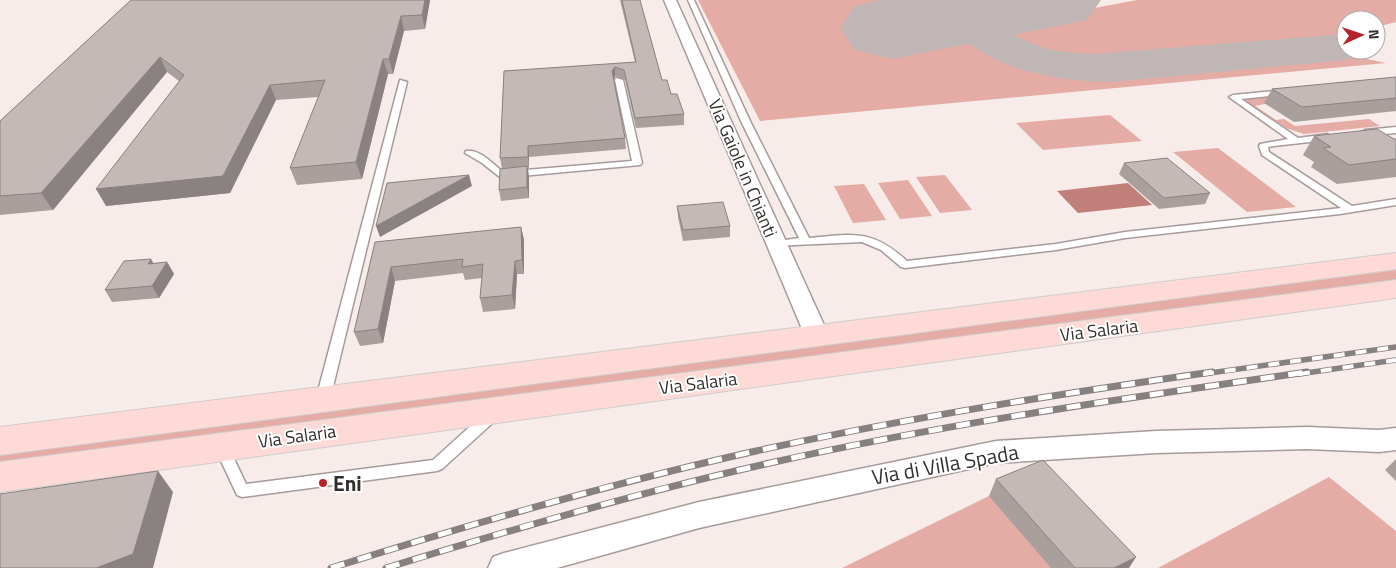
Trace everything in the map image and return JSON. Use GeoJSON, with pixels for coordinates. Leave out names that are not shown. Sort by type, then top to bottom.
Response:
{"type":"FeatureCollection","features":[{"type":"Feature","properties":{"kind":"main road","name":"Via Salaria"},"geometry":{"type":"LineString","coordinates":[[0,441],[1396,261]]}},
{"type":"Feature","properties":{"kind":"main road","name":"Via Salaria"},"geometry":{"type":"LineString","coordinates":[[0,477],[1396,289]]}},
{"type":"Feature","properties":{"kind":"street","name":"Via Gaiole in Chianti"},"geometry":{"type":"LineString","coordinates":[[670,0],[817,336]]}},
{"type":"Feature","properties":{"kind":"street","name":"Via di Villa Spada"},"geometry":{"type":"LineString","coordinates":[[504,568],[700,515],[941,462],[996,452],[1156,442],[1307,438],[1379,441],[1396,439]]}},
{"type":"Feature","properties":{"kind":"lane"},"geometry":{"type":"LineString","coordinates":[[691,0],[713,54],[765,165],[805,240]]}},
{"type":"Feature","properties":{"kind":"lane"},"geometry":{"type":"LineString","coordinates":[[470,153],[485,160],[501,175],[637,163],[619,80]]}},
{"type":"Feature","properties":{"kind":"lane"},"geometry":{"type":"LineString","coordinates":[[323,399],[403,82]]}},
{"type":"Feature","properties":{"kind":"lane"},"geometry":{"type":"LineString","coordinates":[[1290,92],[1233,97],[1296,140]]}},
{"type":"Feature","properties":{"kind":"lane"},"geometry":{"type":"LineString","coordinates":[[1350,209],[1265,153],[1263,146],[1296,140],[1396,130]]}},
{"type":"Feature","properties":{"kind":"lane"},"geometry":{"type":"LineString","coordinates":[[776,244],[805,240],[869,240],[886,248],[906,265],[1056,247],[1125,235],[1396,202]]}},
{"type":"Feature","properties":{"kind":"lane"},"geometry":{"type":"LineString","coordinates":[[221,446],[242,491],[437,465],[498,409]]}},
{"type":"Feature","properties":{"kind":"shaded area"},"geometry":{"type":"Polygon","coordinates":[[[698,0],[959,0],[859,17],[900,46],[953,35],[967,36],[1027,64],[1073,74],[1105,76],[1336,55],[1336,60],[1372,60],[1386,63],[760,121],[698,0]]]}},
{"type":"Feature","properties":{"kind":"shaded area"},"geometry":{"type":"Polygon","coordinates":[[[1137,0],[1396,0],[1396,22],[1386,24],[1386,10],[1336,10],[1336,36],[1284,45],[1089,62],[1047,56],[1013,41],[1000,29],[1004,25],[1137,0]]]}},
{"type":"Feature","properties":{"kind":"shaded area"},"geometry":{"type":"Polygon","coordinates":[[[1319,92],[1255,106],[1276,120],[1284,119],[1295,126],[1369,119],[1380,126],[1304,134],[1286,128],[1246,102],[1246,99],[1250,98],[1319,92]]]}},
{"type":"Feature","properties":{"kind":"shaded area"},"geometry":{"type":"Polygon","coordinates":[[[1110,115],[1142,141],[1043,150],[1016,123],[1110,115]]]}},
{"type":"Feature","properties":{"kind":"shaded area"},"geometry":{"type":"Polygon","coordinates":[[[1218,148],[1296,207],[1247,212],[1173,152],[1218,148]]]}},
{"type":"Feature","properties":{"kind":"shaded area"},"geometry":{"type":"Polygon","coordinates":[[[945,175],[972,210],[940,213],[916,177],[945,175]]]}},
{"type":"Feature","properties":{"kind":"shaded area"},"geometry":{"type":"Polygon","coordinates":[[[908,180],[932,216],[900,219],[878,183],[908,180]]]}},
{"type":"Feature","properties":{"kind":"shaded area"},"geometry":{"type":"Polygon","coordinates":[[[1128,183],[1152,205],[1078,213],[1057,191],[1128,183]]]}},
{"type":"Feature","properties":{"kind":"shaded area"},"geometry":{"type":"Polygon","coordinates":[[[864,184],[886,220],[853,223],[834,186],[864,184]]]}},
{"type":"Feature","properties":{"kind":"shaded area"},"geometry":{"type":"Polygon","coordinates":[[[1396,270],[1396,281],[0,463],[0,450],[1396,270]]]}},
{"type":"Feature","properties":{"kind":"shaded area"},"geometry":{"type":"Polygon","coordinates":[[[1038,472],[1119,568],[842,568],[1038,472]]]}},
{"type":"Feature","properties":{"kind":"shaded area"},"geometry":{"type":"Polygon","coordinates":[[[1329,477],[1396,531],[1396,568],[1158,568],[1329,477]]]}},
{"type":"Feature","properties":{"kind":"building"},"geometry":{"type":"Polygon","coordinates":[[[131,0],[425,0],[422,15],[401,16],[389,59],[383,59],[356,162],[290,168],[325,80],[270,85],[223,176],[96,189],[184,75],[160,57],[41,193],[0,196],[0,121],[131,0]]]}},
{"type":"Feature","properties":{"kind":"building"},"geometry":{"type":"Polygon","coordinates":[[[622,0],[640,0],[662,80],[667,80],[671,94],[677,94],[684,114],[635,118],[624,70],[615,67],[612,71],[625,138],[528,146],[528,157],[500,158],[504,71],[636,62],[622,0]]]}},
{"type":"Feature","properties":{"kind":"building"},"geometry":{"type":"Polygon","coordinates":[[[1396,77],[1396,98],[1302,107],[1272,89],[1396,77]]]}},
{"type":"Feature","properties":{"kind":"building"},"geometry":{"type":"Polygon","coordinates":[[[1377,129],[1396,139],[1396,159],[1349,165],[1323,148],[1331,147],[1314,136],[1377,129]]]}},
{"type":"Feature","properties":{"kind":"building"},"geometry":{"type":"Polygon","coordinates":[[[1167,158],[1210,193],[1164,198],[1124,163],[1167,158]]]}},
{"type":"Feature","properties":{"kind":"building"},"geometry":{"type":"Polygon","coordinates":[[[527,166],[527,187],[499,190],[500,169],[527,166]]]}},
{"type":"Feature","properties":{"kind":"building"},"geometry":{"type":"Polygon","coordinates":[[[469,175],[376,226],[387,183],[469,175]]]}},
{"type":"Feature","properties":{"kind":"building"},"geometry":{"type":"Polygon","coordinates":[[[723,202],[730,226],[683,230],[677,206],[723,202]]]}},
{"type":"Feature","properties":{"kind":"building"},"geometry":{"type":"Polygon","coordinates":[[[521,227],[522,260],[515,261],[512,295],[480,298],[483,264],[462,267],[463,259],[391,267],[378,329],[354,332],[375,242],[521,227]]]}},
{"type":"Feature","properties":{"kind":"building"},"geometry":{"type":"Polygon","coordinates":[[[151,259],[148,264],[167,262],[152,286],[105,290],[124,261],[151,259]]]}},
{"type":"Feature","properties":{"kind":"building"},"geometry":{"type":"Polygon","coordinates":[[[1043,460],[1136,557],[1114,568],[1075,568],[996,479],[1043,460]]]}},
{"type":"Feature","properties":{"kind":"building"},"geometry":{"type":"Polygon","coordinates":[[[158,471],[133,554],[96,568],[0,568],[0,494],[158,471]]]}},
{"type":"Feature","properties":{"kind":"taxiway"},"geometry":{"type":"LineString","coordinates":[[986,12],[973,19],[973,24],[987,37],[1003,47],[1020,54],[1038,60],[1074,67],[1111,68],[1336,48]]}},
{"type":"Feature","properties":{"kind":"runway"},"geometry":{"type":"LineString","coordinates":[[892,28],[1053,0]]}},
{"type":"Feature","properties":{"kind":"railway"},"geometry":{"type":"LineString","coordinates":[[1203,374],[1396,347]]}},
{"type":"Feature","properties":{"kind":"railway"},"geometry":{"type":"LineString","coordinates":[[1299,374],[1396,360]]}},
{"type":"Feature","properties":{"kind":"railway"},"geometry":{"type":"LineString","coordinates":[[331,568],[542,505],[702,463],[812,439],[983,407],[1212,372]]}},
{"type":"Feature","properties":{"kind":"railway"},"geometry":{"type":"LineString","coordinates":[[386,568],[529,525],[721,474],[770,463],[970,423],[1307,372]]}},
{"type":"Feature","properties":{"kind":"place","name":"Eni"},"geometry":{"type":"Point","coordinates":[323,483]}}]}
